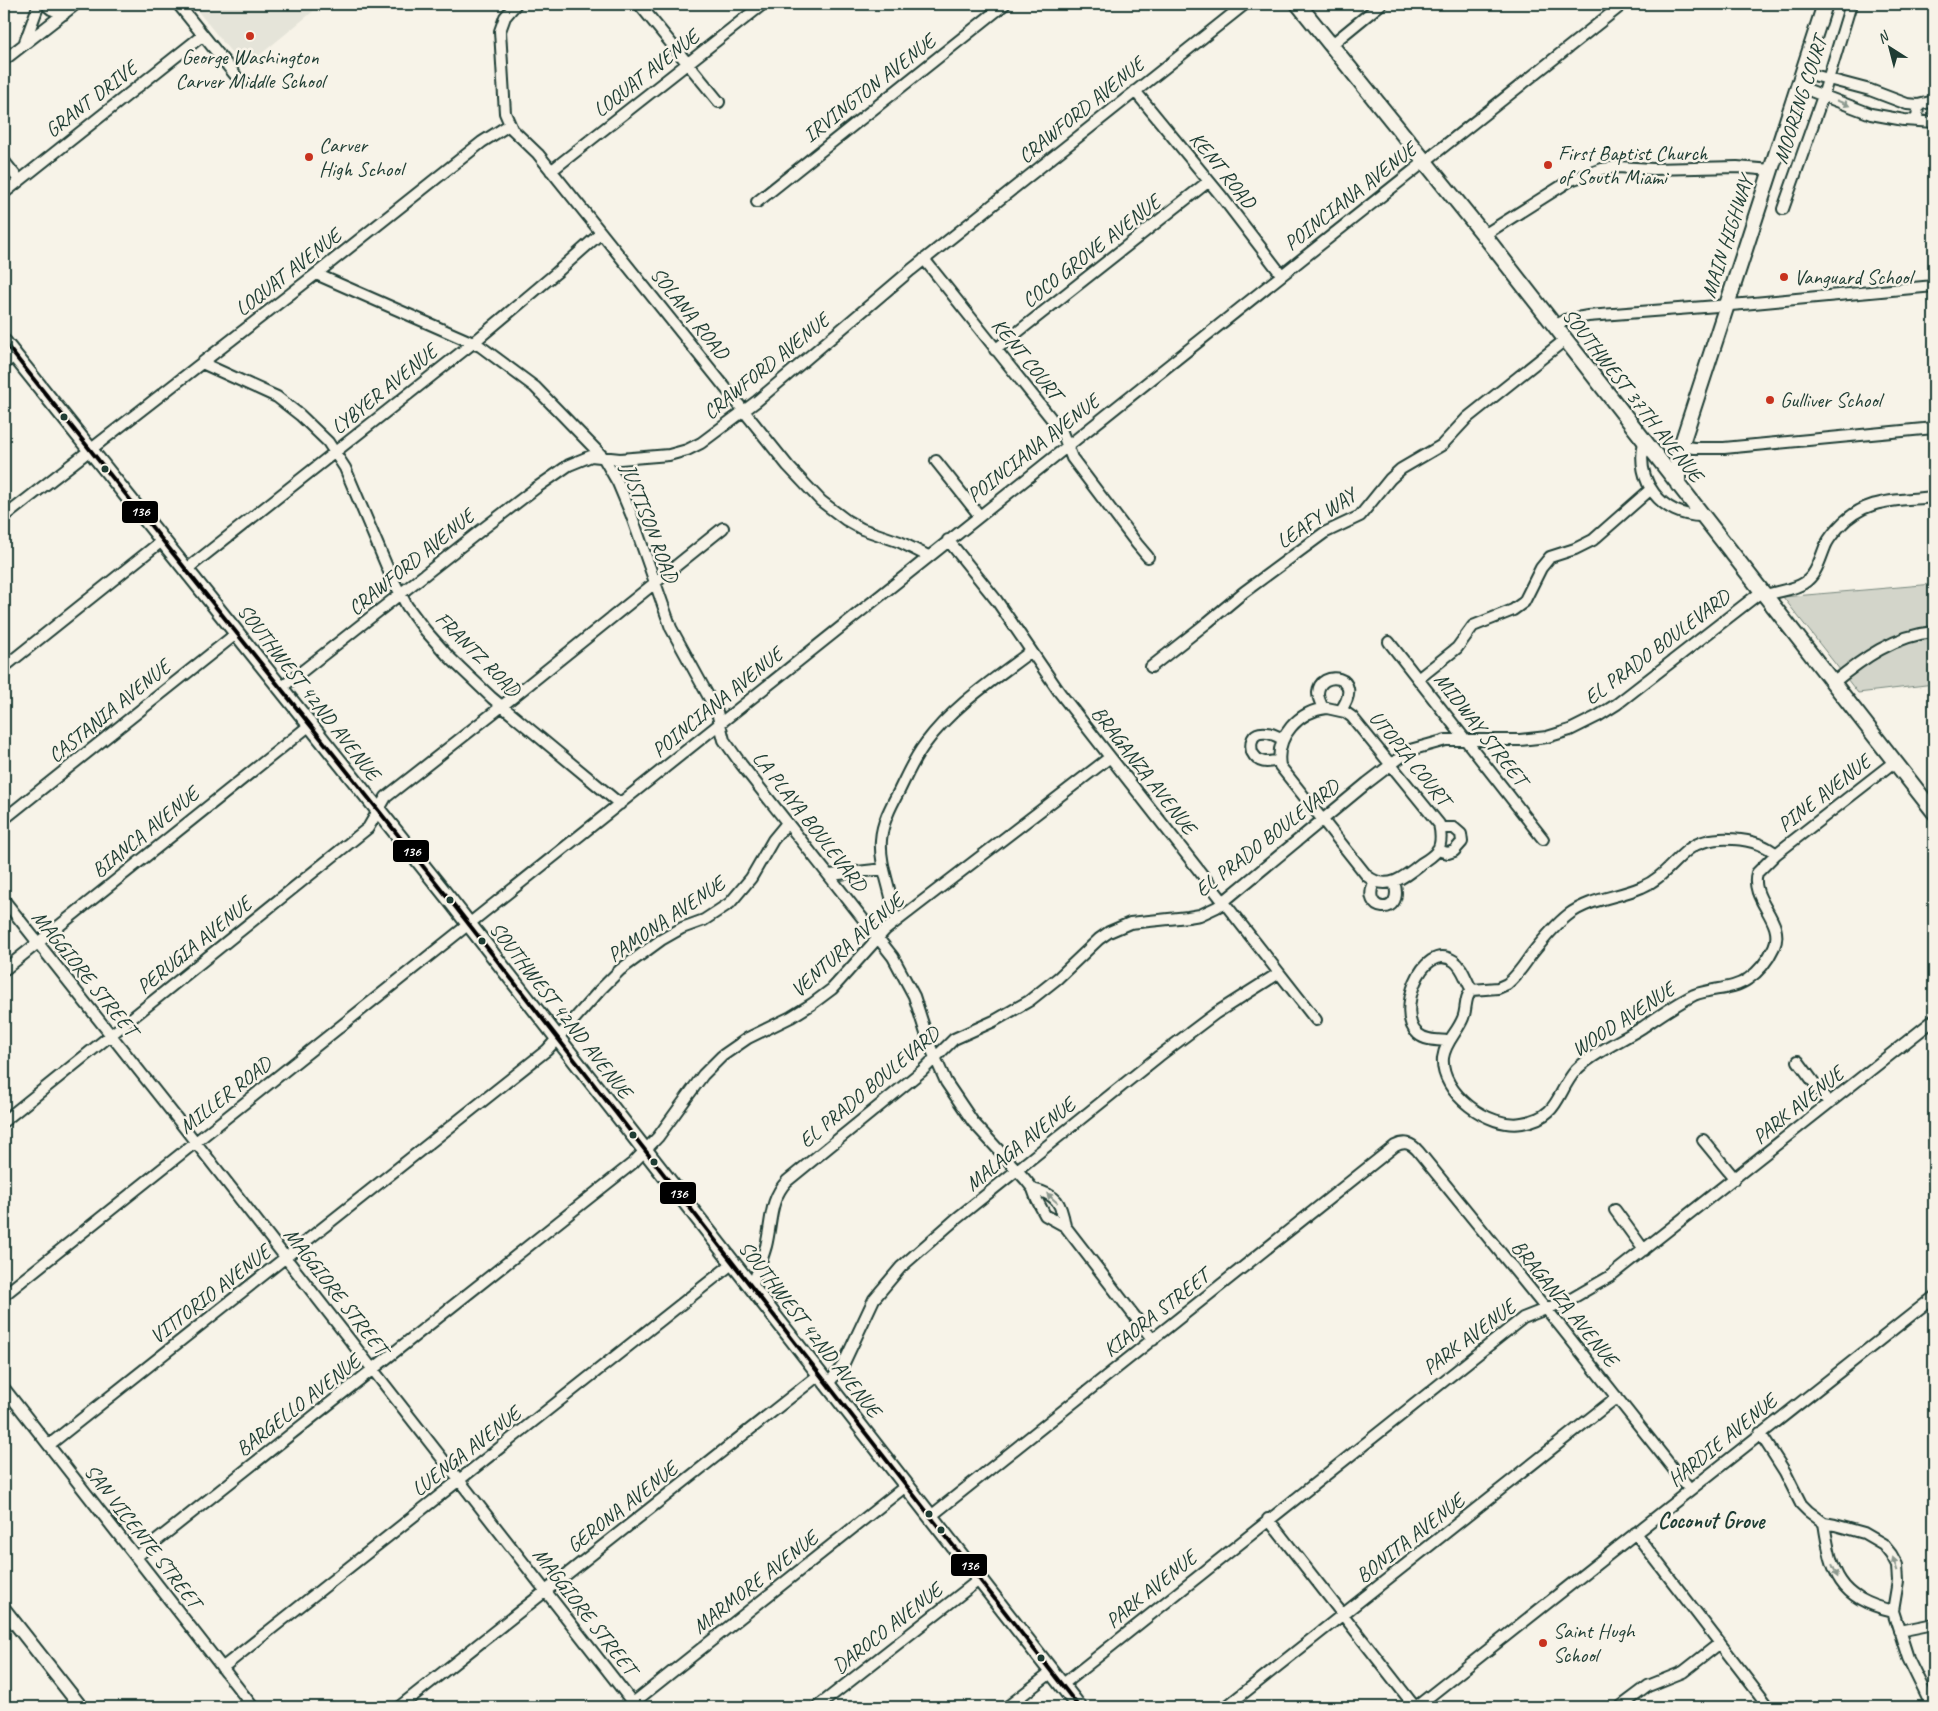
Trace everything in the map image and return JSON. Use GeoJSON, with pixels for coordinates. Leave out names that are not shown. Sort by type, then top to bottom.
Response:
{"type":"FeatureCollection","features":[{"type":"Feature","properties":{"kind":"main road","name":"SOUTHWEST 37TH AVENUE"},"geometry":{"type":"LineString","coordinates":[[1298,4],[1566,339],[1762,594],[1934,812]]}},
{"type":"Feature","properties":{"kind":"main road","name":"MAIN HIGHWAY"},"geometry":{"type":"LineString","coordinates":[[1678,485],[1677,465],[1680,448],[1825,4]]}},
{"type":"Feature","properties":{"kind":"main road","name":"SOUTHWEST 42ND AVENUE"},"geometry":{"type":"LineString","coordinates":[[4,342],[9,360],[90,450],[469,924],[1079,1707]]}},
{"type":"Feature","properties":{"kind":"main road"},"geometry":{"type":"LineString","coordinates":[[1648,447],[1669,453],[1680,448]]}},
{"type":"Feature","properties":{"kind":"street"},"geometry":{"type":"LineString","coordinates":[[25,43],[39,4]]}},
{"type":"Feature","properties":{"kind":"street"},"geometry":{"type":"LineString","coordinates":[[46,4],[51,9],[64,14]]}},
{"type":"Feature","properties":{"kind":"street"},"geometry":{"type":"LineString","coordinates":[[4,60],[76,4]]}},
{"type":"Feature","properties":{"kind":"street"},"geometry":{"type":"LineString","coordinates":[[178,4],[236,76]]}},
{"type":"Feature","properties":{"kind":"street"},"geometry":{"type":"LineString","coordinates":[[509,125],[505,110],[500,30],[505,17],[516,4]]}},
{"type":"Feature","properties":{"kind":"street"},"geometry":{"type":"LineString","coordinates":[[639,4],[719,102]]}},
{"type":"Feature","properties":{"kind":"street","name":"LOQUAT AVENUE"},"geometry":{"type":"LineString","coordinates":[[551,171],[763,4]]}},
{"type":"Feature","properties":{"kind":"street","name":"IRVINGTON AVENUE"},"geometry":{"type":"LineString","coordinates":[[757,202],[1005,4]]}},
{"type":"Feature","properties":{"kind":"street","name":"CRAWFORD AVENUE"},"geometry":{"type":"LineString","coordinates":[[281,688],[480,530],[560,471],[586,458],[640,458],[682,452],[701,443],[744,411],[924,259],[1246,4]]}},
{"type":"Feature","properties":{"kind":"street"},"geometry":{"type":"LineString","coordinates":[[1331,45],[1381,4]]}},
{"type":"Feature","properties":{"kind":"street","name":"POINCIANA AVENUE"},"geometry":{"type":"LineString","coordinates":[[469,924],[1281,274],[1623,4]]}},
{"type":"Feature","properties":{"kind":"street","name":"MOORING COURT"},"geometry":{"type":"LineString","coordinates":[[1783,209],[1823,96],[1851,4]]}},
{"type":"Feature","properties":{"kind":"street","name":"GRANT DRIVE"},"geometry":{"type":"LineString","coordinates":[[4,193],[202,35]]}},
{"type":"Feature","properties":{"kind":"street"},"geometry":{"type":"LineString","coordinates":[[1802,72],[1870,90],[1908,104],[1918,105],[1934,101]]}},
{"type":"Feature","properties":{"kind":"street"},"geometry":{"type":"LineString","coordinates":[[1798,86],[1871,114],[1934,122]]}},
{"type":"Feature","properties":{"kind":"street","name":"KENT ROAD"},"geometry":{"type":"LineString","coordinates":[[1134,91],[1209,181],[1281,274]]}},
{"type":"Feature","properties":{"kind":"street"},"geometry":{"type":"LineString","coordinates":[[1917,121],[1918,105]]}},
{"type":"Feature","properties":{"kind":"street","name":"SOLANA ROAD"},"geometry":{"type":"LineString","coordinates":[[509,125],[536,152],[795,474],[832,510],[862,529],[906,544],[928,556]]}},
{"type":"Feature","properties":{"kind":"street","name":"LOQUAT AVENUE"},"geometry":{"type":"LineString","coordinates":[[4,517],[482,142],[509,125]]}},
{"type":"Feature","properties":{"kind":"street"},"geometry":{"type":"LineString","coordinates":[[4,160],[19,180]]}},
{"type":"Feature","properties":{"kind":"street"},"geometry":{"type":"LineString","coordinates":[[1484,235],[1571,180],[1602,169],[1617,167],[1653,169],[1737,167],[1771,170]]}},
{"type":"Feature","properties":{"kind":"street","name":"COCO GROVE AVENUE"},"geometry":{"type":"LineString","coordinates":[[995,350],[1209,181]]}},
{"type":"Feature","properties":{"kind":"street","name":"LYBYER AVENUE"},"geometry":{"type":"LineString","coordinates":[[187,569],[473,343],[601,233]]}},
{"type":"Feature","properties":{"kind":"street","name":"KENT COURT"},"geometry":{"type":"LineString","coordinates":[[924,259],[1062,432],[1072,458],[1148,557]]}},
{"type":"Feature","properties":{"kind":"street","name":"JUSTISON ROAD"},"geometry":{"type":"LineString","coordinates":[[316,274],[473,343],[488,352],[535,387],[603,457],[618,484],[631,514],[674,634],[710,698],[717,712],[720,724]]}},
{"type":"Feature","properties":{"kind":"street"},"geometry":{"type":"LineString","coordinates":[[1555,326],[1565,320],[1588,316],[1934,286]]}},
{"type":"Feature","properties":{"kind":"street","name":"LEAFY WAY"},"geometry":{"type":"LineString","coordinates":[[1150,667],[1250,588],[1319,537],[1360,516],[1395,474],[1410,462],[1442,445],[1467,418],[1566,339]]}},
{"type":"Feature","properties":{"kind":"street","name":"FRANTZ ROAD"},"geometry":{"type":"LineString","coordinates":[[202,363],[277,397],[300,415],[336,452],[345,468],[385,563],[417,620],[440,648],[502,706],[620,804]]}},
{"type":"Feature","properties":{"kind":"street"},"geometry":{"type":"LineString","coordinates":[[1680,448],[1724,448],[1934,428]]}},
{"type":"Feature","properties":{"kind":"street"},"geometry":{"type":"LineString","coordinates":[[1648,447],[1641,457],[1642,467],[1651,489],[1661,501],[1677,512],[1686,515],[1702,516]]}},
{"type":"Feature","properties":{"kind":"street"},"geometry":{"type":"LineString","coordinates":[[936,461],[979,515]]}},
{"type":"Feature","properties":{"kind":"street"},"geometry":{"type":"LineString","coordinates":[[1418,679],[1457,648],[1473,626],[1513,610],[1524,602],[1545,562],[1550,557],[1575,549],[1592,540],[1651,489]]}},
{"type":"Feature","properties":{"kind":"street"},"geometry":{"type":"LineString","coordinates":[[1762,594],[1798,586],[1807,581],[1817,567],[1830,537],[1845,520],[1856,512],[1869,505],[1883,502],[1934,497]]}},
{"type":"Feature","properties":{"kind":"street","name":"PERUGIA AVENUE"},"geometry":{"type":"LineString","coordinates":[[4,1121],[368,828],[386,797],[723,528]]}},
{"type":"Feature","properties":{"kind":"street"},"geometry":{"type":"LineString","coordinates":[[4,667],[163,540]]}},
{"type":"Feature","properties":{"kind":"street","name":"BRAGANZA AVENUE"},"geometry":{"type":"LineString","coordinates":[[948,540],[1001,607],[1030,652],[1110,758],[1316,1020]]}},
{"type":"Feature","properties":{"kind":"street","name":"EL PRADO BOULEVARD"},"geometry":{"type":"LineString","coordinates":[[752,1287],[766,1246],[774,1202],[783,1185],[800,1169],[922,1071],[954,1039],[1005,1016],[1036,996],[1109,932],[1130,923],[1200,915],[1217,907],[1390,764],[1410,750],[1446,740],[1520,740],[1547,737],[1570,730],[1598,716],[1648,682],[1762,594]]}},
{"type":"Feature","properties":{"kind":"street"},"geometry":{"type":"LineString","coordinates":[[1833,684],[1858,664],[1882,649],[1908,637],[1934,632]]}},
{"type":"Feature","properties":{"kind":"street","name":"CASTANIA AVENUE"},"geometry":{"type":"LineString","coordinates":[[4,819],[237,633]]}},
{"type":"Feature","properties":{"kind":"street","name":"MIDWAY STREET"},"geometry":{"type":"LineString","coordinates":[[1390,642],[1543,839]]}},
{"type":"Feature","properties":{"kind":"street"},"geometry":{"type":"LineString","coordinates":[[895,922],[894,907],[884,869],[880,840],[884,823],[904,779],[925,744],[944,721],[965,701],[1030,652]]}},
{"type":"Feature","properties":{"kind":"street"},"geometry":{"type":"LineString","coordinates":[[1341,710],[1348,700],[1349,689],[1342,680],[1335,678],[1324,681],[1318,694],[1323,708],[1307,715],[1288,730],[1282,739],[1279,760],[1282,769],[1360,868],[1375,881],[1386,884],[1394,882],[1411,872],[1437,850],[1454,851],[1462,842],[1460,834],[1454,828],[1440,828]]}},
{"type":"Feature","properties":{"kind":"street","name":"UTOPIA COURT"},"geometry":{"type":"LineString","coordinates":[[1323,708],[1341,710],[1352,717],[1436,819],[1440,828],[1437,850]]}},
{"type":"Feature","properties":{"kind":"street","name":"LA PLAYA BOULEVARD"},"geometry":{"type":"LineString","coordinates":[[720,724],[724,740],[728,746],[894,957],[908,982],[919,1008],[935,1058],[946,1082],[966,1113],[1033,1189],[1045,1215],[1065,1226],[1153,1340]]}},
{"type":"Feature","properties":{"kind":"street","name":"BIANCA AVENUE"},"geometry":{"type":"LineString","coordinates":[[4,970],[310,725]]}},
{"type":"Feature","properties":{"kind":"street"},"geometry":{"type":"LineString","coordinates":[[1279,760],[1260,761],[1252,752],[1251,744],[1255,736],[1264,732],[1273,733],[1282,739]]}},
{"type":"Feature","properties":{"kind":"street","name":"VENTURA AVENUE"},"geometry":{"type":"LineString","coordinates":[[646,1150],[717,1060],[742,1042],[791,1018],[818,1000],[839,981],[878,936],[1110,758]]}},
{"type":"Feature","properties":{"kind":"street","name":"PINE AVENUE"},"geometry":{"type":"LineString","coordinates":[[1776,854],[1894,762]]}},
{"type":"Feature","properties":{"kind":"street","name":"PAMONA AVENUE"},"geometry":{"type":"LineString","coordinates":[[557,1039],[620,970],[661,940],[682,928],[704,920],[730,903],[751,878],[773,840],[787,822]]}},
{"type":"Feature","properties":{"kind":"street"},"geometry":{"type":"LineString","coordinates":[[1448,1042],[1424,1038],[1413,1028],[1409,1011],[1411,997],[1419,975],[1425,965],[1433,959],[1440,957],[1449,958],[1459,965],[1472,990],[1498,988],[1507,984],[1516,975],[1553,930],[1568,915],[1596,900],[1648,885],[1694,846],[1714,840],[1744,840],[1758,844],[1776,854]]}},
{"type":"Feature","properties":{"kind":"street","name":"WOOD AVENUE"},"geometry":{"type":"LineString","coordinates":[[1472,990],[1467,996],[1462,1020],[1448,1042],[1444,1056],[1445,1075],[1453,1089],[1467,1104],[1489,1117],[1504,1123],[1523,1123],[1538,1117],[1554,1107],[1576,1071],[1594,1056],[1693,996],[1743,983],[1760,970],[1773,949],[1777,936],[1759,893],[1756,876],[1760,869],[1776,854]]}},
{"type":"Feature","properties":{"kind":"street"},"geometry":{"type":"LineString","coordinates":[[830,875],[884,869]]}},
{"type":"Feature","properties":{"kind":"street"},"geometry":{"type":"LineString","coordinates":[[1375,881],[1370,892],[1371,899],[1378,906],[1385,907],[1392,904],[1396,899],[1397,890],[1394,882]]}},
{"type":"Feature","properties":{"kind":"street","name":"MAGGIORE STREET"},"geometry":{"type":"LineString","coordinates":[[4,900],[546,1591],[632,1706]]}},
{"type":"Feature","properties":{"kind":"street","name":"MILLER ROAD"},"geometry":{"type":"LineString","coordinates":[[4,1295],[469,924]]}},
{"type":"Feature","properties":{"kind":"street","name":"MALAGA AVENUE"},"geometry":{"type":"LineString","coordinates":[[824,1379],[843,1365],[874,1299],[892,1276],[928,1243],[1140,1071],[1210,1018],[1280,973]]}},
{"type":"Feature","properties":{"kind":"street","name":"PARK AVENUE"},"geometry":{"type":"LineString","coordinates":[[1062,1685],[1268,1519],[1523,1318],[1571,1299],[1599,1284],[1735,1179],[1934,1020]]}},
{"type":"Feature","properties":{"kind":"street","name":"VITTORIO AVENUE"},"geometry":{"type":"LineString","coordinates":[[49,1445],[547,1050],[557,1039]]}},
{"type":"Feature","properties":{"kind":"street"},"geometry":{"type":"LineString","coordinates":[[1798,1061],[1830,1103]]}},
{"type":"Feature","properties":{"kind":"street"},"geometry":{"type":"LineString","coordinates":[[1703,1140],[1735,1179]]}},
{"type":"Feature","properties":{"kind":"street","name":"BRAGANZA AVENUE"},"geometry":{"type":"LineString","coordinates":[[1407,1143],[1418,1151],[1690,1490]]}},
{"type":"Feature","properties":{"kind":"street","name":"KIAORA STREET"},"geometry":{"type":"LineString","coordinates":[[930,1516],[1395,1146],[1407,1143]]}},
{"type":"Feature","properties":{"kind":"street","name":"BARGELLO AVENUE"},"geometry":{"type":"LineString","coordinates":[[136,1557],[633,1164],[646,1150]]}},
{"type":"Feature","properties":{"kind":"street","name":"LA PLAYA BOULEVARD"},"geometry":{"type":"LineString","coordinates":[[1033,1189],[1047,1193],[1056,1200],[1061,1209],[1065,1226]]}},
{"type":"Feature","properties":{"kind":"street"},"geometry":{"type":"LineString","coordinates":[[1615,1210],[1644,1250]]}},
{"type":"Feature","properties":{"kind":"street","name":"LUENGA AVENUE"},"geometry":{"type":"LineString","coordinates":[[222,1668],[733,1263]]}},
{"type":"Feature","properties":{"kind":"street","name":"HARDIE AVENUE"},"geometry":{"type":"LineString","coordinates":[[1415,1707],[1934,1297]]}},
{"type":"Feature","properties":{"kind":"street","name":"GERONA AVENUE"},"geometry":{"type":"LineString","coordinates":[[400,1707],[546,1591],[824,1379]]}},
{"type":"Feature","properties":{"kind":"street","name":"SAN VICENTE STREET"},"geometry":{"type":"LineString","coordinates":[[4,1388],[253,1707]]}},
{"type":"Feature","properties":{"kind":"street","name":"BONITA AVENUE"},"geometry":{"type":"LineString","coordinates":[[1226,1707],[1618,1398]]}},
{"type":"Feature","properties":{"kind":"street"},"geometry":{"type":"LineString","coordinates":[[1760,1433],[1789,1479],[1801,1504],[1824,1524],[1864,1533],[1887,1547],[1898,1572],[1898,1589],[1893,1611],[1908,1658],[1932,1707]]}},
{"type":"Feature","properties":{"kind":"street","name":"MARMORE AVENUE"},"geometry":{"type":"LineString","coordinates":[[632,1706],[907,1485]]}},
{"type":"Feature","properties":{"kind":"street"},"geometry":{"type":"LineString","coordinates":[[1268,1519],[1415,1707]]}},
{"type":"Feature","properties":{"kind":"street"},"geometry":{"type":"LineString","coordinates":[[1824,1524],[1832,1565],[1843,1586],[1858,1597],[1893,1611]]}},
{"type":"Feature","properties":{"kind":"street"},"geometry":{"type":"LineString","coordinates":[[1635,1533],[1769,1707]]}},
{"type":"Feature","properties":{"kind":"street","name":"DAROCO AVENUE"},"geometry":{"type":"LineString","coordinates":[[817,1707],[980,1579]]}},
{"type":"Feature","properties":{"kind":"street"},"geometry":{"type":"LineString","coordinates":[[4,1609],[81,1707]]}},
{"type":"Feature","properties":{"kind":"street"},"geometry":{"type":"LineString","coordinates":[[1899,1631],[1934,1624]]}},
{"type":"Feature","properties":{"kind":"street"},"geometry":{"type":"LineString","coordinates":[[1625,1706],[1656,1681],[1683,1672],[1720,1644]]}},
{"type":"Feature","properties":{"kind":"street"},"geometry":{"type":"LineString","coordinates":[[1007,1707],[1052,1672]]}},
{"type":"Feature","properties":{"kind":"shaded area","name":"George Washington Carver Middle School"},"geometry":{"type":"Polygon","coordinates":[[[192,4],[322,4],[244,68],[192,4]]]}},
{"type":"Feature","properties":{"kind":"shaded area"},"geometry":{"type":"Polygon","coordinates":[[[1934,584],[1934,684],[1858,693],[1783,597],[1934,584]]]}},
{"type":"Feature","properties":{"kind":"transit line","name":"136"},"geometry":{"type":"LineString","coordinates":[[4,342],[450,900],[1079,1707]]}},
{"type":"Feature","properties":{"kind":"place","name":"George Washington Carver Middle School"},"geometry":{"type":"Point","coordinates":[250,36]}},
{"type":"Feature","properties":{"kind":"place","name":"Carver High School"},"geometry":{"type":"Point","coordinates":[309,157]}},
{"type":"Feature","properties":{"kind":"place","name":"First Baptist Church of South Miami"},"geometry":{"type":"Point","coordinates":[1548,165]}},
{"type":"Feature","properties":{"kind":"place","name":"Vanguard School"},"geometry":{"type":"Point","coordinates":[1784,277]}},
{"type":"Feature","properties":{"kind":"place","name":"Gulliver School"},"geometry":{"type":"Point","coordinates":[1770,400]}},
{"type":"Feature","properties":{"kind":"place","name":"Saint Hugh School"},"geometry":{"type":"Point","coordinates":[1543,1643]}},
{"type":"Feature","properties":{"kind":"district","name":"Coconut Grove"},"geometry":{"type":"Point","coordinates":[1711,1521]}}]}
